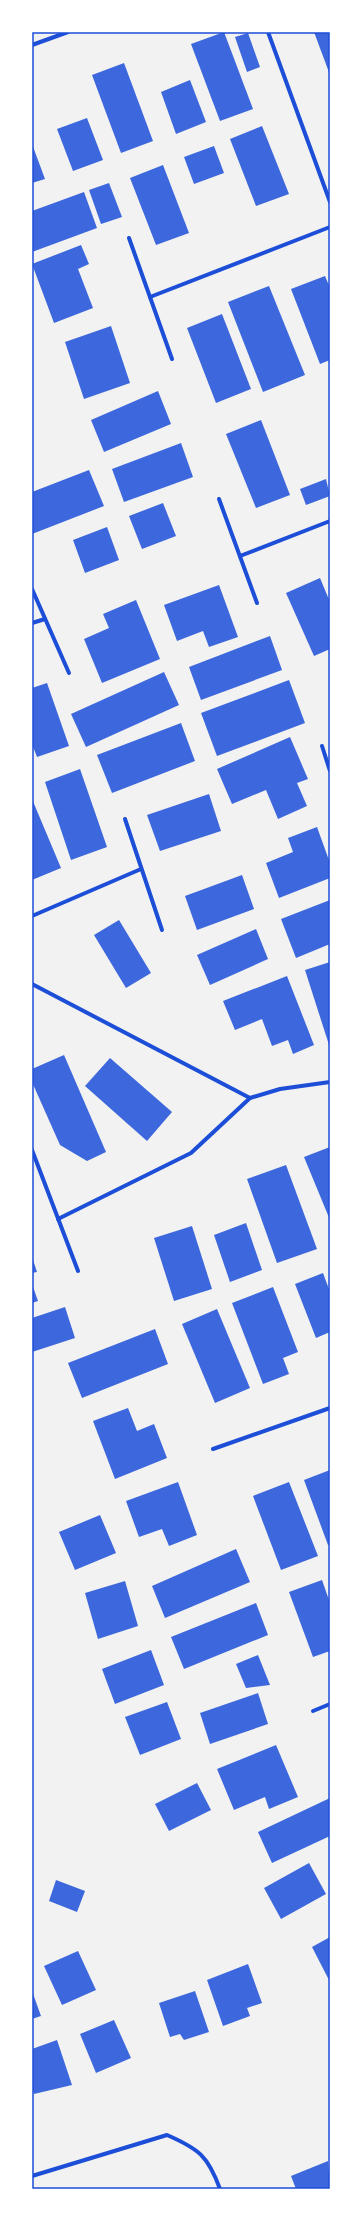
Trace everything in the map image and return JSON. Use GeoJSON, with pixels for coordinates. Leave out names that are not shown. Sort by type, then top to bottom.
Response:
{"type":"FeatureCollection","features":[{"type":"Feature","properties":{"kind":"street"},"geometry":{"type":"LineString","coordinates":[[32,46],[68,32]]}},
{"type":"Feature","properties":{"kind":"street"},"geometry":{"type":"LineString","coordinates":[[268,32],[330,202]]}},
{"type":"Feature","properties":{"kind":"street"},"geometry":{"type":"LineString","coordinates":[[150,297],[330,227]]}},
{"type":"Feature","properties":{"kind":"street"},"geometry":{"type":"LineString","coordinates":[[129,238],[172,359]]}},
{"type":"Feature","properties":{"kind":"street"},"geometry":{"type":"LineString","coordinates":[[219,499],[257,603]]}},
{"type":"Feature","properties":{"kind":"street"},"geometry":{"type":"LineString","coordinates":[[240,556],[330,521]]}},
{"type":"Feature","properties":{"kind":"street"},"geometry":{"type":"LineString","coordinates":[[32,589],[69,672]]}},
{"type":"Feature","properties":{"kind":"street"},"geometry":{"type":"LineString","coordinates":[[32,624],[45,619]]}},
{"type":"Feature","properties":{"kind":"street"},"geometry":{"type":"LineString","coordinates":[[322,746],[330,771]]}},
{"type":"Feature","properties":{"kind":"street"},"geometry":{"type":"LineString","coordinates":[[125,820],[162,930]]}},
{"type":"Feature","properties":{"kind":"street"},"geometry":{"type":"LineString","coordinates":[[32,916],[141,869]]}},
{"type":"Feature","properties":{"kind":"street"},"geometry":{"type":"LineString","coordinates":[[32,984],[250,1098]]}},
{"type":"Feature","properties":{"kind":"street"},"geometry":{"type":"LineString","coordinates":[[58,1218],[191,1153],[250,1098],[280,1089],[330,1082]]}},
{"type":"Feature","properties":{"kind":"street"},"geometry":{"type":"LineString","coordinates":[[32,1150],[78,1271]]}},
{"type":"Feature","properties":{"kind":"street"},"geometry":{"type":"LineString","coordinates":[[213,1449],[330,1408]]}},
{"type":"Feature","properties":{"kind":"street"},"geometry":{"type":"LineString","coordinates":[[313,1711],[330,1704]]}},
{"type":"Feature","properties":{"kind":"street"},"geometry":{"type":"LineString","coordinates":[[32,2176],[167,2135],[192,2147],[208,2162],[220,2189]]}},
{"type":"Feature","properties":{"kind":"building"},"geometry":{"type":"Polygon","coordinates":[[[224,32],[253,109],[220,121],[191,44],[224,32]]]}},
{"type":"Feature","properties":{"kind":"building"},"geometry":{"type":"Polygon","coordinates":[[[314,32],[330,32],[330,75],[314,32]]]}},
{"type":"Feature","properties":{"kind":"building"},"geometry":{"type":"Polygon","coordinates":[[[248,33],[260,67],[247,72],[235,37],[248,33]]]}},
{"type":"Feature","properties":{"kind":"building"},"geometry":{"type":"Polygon","coordinates":[[[124,63],[153,141],[121,153],[92,75],[124,63]]]}},
{"type":"Feature","properties":{"kind":"building"},"geometry":{"type":"Polygon","coordinates":[[[190,80],[206,122],[176,134],[161,92],[190,80]]]}},
{"type":"Feature","properties":{"kind":"building"},"geometry":{"type":"Polygon","coordinates":[[[87,118],[103,160],[73,171],[57,129],[87,118]]]}},
{"type":"Feature","properties":{"kind":"building"},"geometry":{"type":"Polygon","coordinates":[[[262,126],[289,194],[256,206],[230,139],[262,126]]]}},
{"type":"Feature","properties":{"kind":"building"},"geometry":{"type":"Polygon","coordinates":[[[32,144],[45,179],[32,183],[32,144]]]}},
{"type":"Feature","properties":{"kind":"building"},"geometry":{"type":"Polygon","coordinates":[[[214,146],[224,173],[194,184],[184,157],[214,146]]]}},
{"type":"Feature","properties":{"kind":"building"},"geometry":{"type":"Polygon","coordinates":[[[163,165],[189,233],[156,245],[130,178],[163,165]]]}},
{"type":"Feature","properties":{"kind":"building"},"geometry":{"type":"Polygon","coordinates":[[[109,183],[122,217],[101,224],[89,190],[109,183]]]}},
{"type":"Feature","properties":{"kind":"building"},"geometry":{"type":"Polygon","coordinates":[[[84,192],[97,228],[32,252],[32,211],[84,192]]]}},
{"type":"Feature","properties":{"kind":"building"},"geometry":{"type":"Polygon","coordinates":[[[81,245],[89,264],[78,269],[93,308],[54,323],[32,264],[81,245]]]}},
{"type":"Feature","properties":{"kind":"building"},"geometry":{"type":"Polygon","coordinates":[[[325,276],[330,288],[330,360],[320,364],[291,289],[325,276]]]}},
{"type":"Feature","properties":{"kind":"building"},"geometry":{"type":"Polygon","coordinates":[[[269,286],[305,375],[263,392],[228,302],[269,286]]]}},
{"type":"Feature","properties":{"kind":"building"},"geometry":{"type":"Polygon","coordinates":[[[222,314],[251,389],[216,403],[187,328],[222,314]]]}},
{"type":"Feature","properties":{"kind":"building"},"geometry":{"type":"Polygon","coordinates":[[[111,326],[130,383],[84,399],[65,342],[111,326]]]}},
{"type":"Feature","properties":{"kind":"building"},"geometry":{"type":"Polygon","coordinates":[[[158,391],[171,424],[104,452],[91,420],[158,391]]]}},
{"type":"Feature","properties":{"kind":"building"},"geometry":{"type":"Polygon","coordinates":[[[261,420],[290,495],[256,508],[226,434],[261,420]]]}},
{"type":"Feature","properties":{"kind":"building"},"geometry":{"type":"Polygon","coordinates":[[[181,443],[193,477],[124,502],[112,469],[181,443]]]}},
{"type":"Feature","properties":{"kind":"building"},"geometry":{"type":"Polygon","coordinates":[[[89,470],[104,506],[32,534],[32,492],[89,470]]]}},
{"type":"Feature","properties":{"kind":"building"},"geometry":{"type":"Polygon","coordinates":[[[326,479],[330,496],[306,505],[300,489],[326,479]]]}},
{"type":"Feature","properties":{"kind":"building"},"geometry":{"type":"Polygon","coordinates":[[[163,503],[176,536],[142,549],[129,516],[163,503]]]}},
{"type":"Feature","properties":{"kind":"building"},"geometry":{"type":"Polygon","coordinates":[[[107,527],[119,560],[85,573],[73,540],[107,527]]]}},
{"type":"Feature","properties":{"kind":"building"},"geometry":{"type":"Polygon","coordinates":[[[320,578],[330,602],[330,649],[314,656],[286,593],[320,578]]]}},
{"type":"Feature","properties":{"kind":"building"},"geometry":{"type":"Polygon","coordinates":[[[219,585],[238,637],[209,647],[203,631],[177,641],[164,605],[219,585]]]}},
{"type":"Feature","properties":{"kind":"building"},"geometry":{"type":"Polygon","coordinates":[[[136,600],[160,659],[102,683],[84,639],[109,628],[103,614],[136,600]]]}},
{"type":"Feature","properties":{"kind":"building"},"geometry":{"type":"Polygon","coordinates":[[[270,636],[282,670],[201,700],[189,667],[270,636]]]}},
{"type":"Feature","properties":{"kind":"building"},"geometry":{"type":"Polygon","coordinates":[[[164,672],[179,705],[86,747],[71,714],[164,672]]]}},
{"type":"Feature","properties":{"kind":"building"},"geometry":{"type":"Polygon","coordinates":[[[289,680],[305,723],[217,756],[201,713],[289,680]]]}},
{"type":"Feature","properties":{"kind":"building"},"geometry":{"type":"Polygon","coordinates":[[[47,683],[69,746],[37,757],[32,744],[32,688],[47,683]]]}},
{"type":"Feature","properties":{"kind":"building"},"geometry":{"type":"Polygon","coordinates":[[[181,723],[195,761],[112,793],[97,755],[181,723]]]}},
{"type":"Feature","properties":{"kind":"building"},"geometry":{"type":"Polygon","coordinates":[[[290,737],[308,779],[297,783],[307,806],[278,819],[266,790],[232,804],[217,769],[290,737]]]}},
{"type":"Feature","properties":{"kind":"building"},"geometry":{"type":"Polygon","coordinates":[[[80,769],[107,847],[71,860],[45,782],[80,769]]]}},
{"type":"Feature","properties":{"kind":"building"},"geometry":{"type":"Polygon","coordinates":[[[209,794],[221,831],[160,851],[147,815],[209,794]]]}},
{"type":"Feature","properties":{"kind":"building"},"geometry":{"type":"Polygon","coordinates":[[[32,799],[61,868],[32,880],[32,799]]]}},
{"type":"Feature","properties":{"kind":"building"},"geometry":{"type":"Polygon","coordinates":[[[317,827],[330,863],[330,878],[279,898],[266,863],[293,852],[288,838],[317,827]]]}},
{"type":"Feature","properties":{"kind":"building"},"geometry":{"type":"Polygon","coordinates":[[[242,875],[254,909],[197,930],[185,896],[242,875]]]}},
{"type":"Feature","properties":{"kind":"building"},"geometry":{"type":"Polygon","coordinates":[[[330,900],[330,944],[296,958],[281,919],[330,900]]]}},
{"type":"Feature","properties":{"kind":"building"},"geometry":{"type":"Polygon","coordinates":[[[119,920],[151,973],[126,988],[94,935],[119,920]]]}},
{"type":"Feature","properties":{"kind":"building"},"geometry":{"type":"Polygon","coordinates":[[[256,929],[268,959],[210,985],[197,955],[256,929]]]}},
{"type":"Feature","properties":{"kind":"building"},"geometry":{"type":"Polygon","coordinates":[[[330,962],[330,1048],[305,970],[330,962]]]}},
{"type":"Feature","properties":{"kind":"building"},"geometry":{"type":"Polygon","coordinates":[[[287,976],[314,1045],[293,1054],[288,1040],[272,1046],[262,1019],[235,1030],[223,1001],[287,976]]]}},
{"type":"Feature","properties":{"kind":"building"},"geometry":{"type":"Polygon","coordinates":[[[64,1055],[106,1152],[87,1161],[60,1145],[32,1082],[32,1069],[64,1055]]]}},
{"type":"Feature","properties":{"kind":"building"},"geometry":{"type":"Polygon","coordinates":[[[110,1058],[172,1112],[147,1141],[85,1086],[110,1058]]]}},
{"type":"Feature","properties":{"kind":"building"},"geometry":{"type":"Polygon","coordinates":[[[330,1147],[330,1220],[304,1157],[330,1147]]]}},
{"type":"Feature","properties":{"kind":"building"},"geometry":{"type":"Polygon","coordinates":[[[286,1165],[317,1249],[277,1263],[247,1179],[286,1165]]]}},
{"type":"Feature","properties":{"kind":"building"},"geometry":{"type":"Polygon","coordinates":[[[246,1223],[262,1270],[230,1282],[214,1235],[246,1223]]]}},
{"type":"Feature","properties":{"kind":"building"},"geometry":{"type":"Polygon","coordinates":[[[192,1226],[212,1289],[174,1301],[154,1238],[192,1226]]]}},
{"type":"Feature","properties":{"kind":"building"},"geometry":{"type":"Polygon","coordinates":[[[32,1257],[37,1272],[32,1273],[32,1257]]]}},
{"type":"Feature","properties":{"kind":"building"},"geometry":{"type":"Polygon","coordinates":[[[323,1273],[330,1292],[330,1332],[316,1338],[295,1284],[323,1273]]]}},
{"type":"Feature","properties":{"kind":"building"},"geometry":{"type":"Polygon","coordinates":[[[32,1284],[38,1301],[32,1303],[32,1284]]]}},
{"type":"Feature","properties":{"kind":"building"},"geometry":{"type":"Polygon","coordinates":[[[273,1287],[298,1352],[283,1358],[289,1374],[263,1384],[232,1303],[273,1287]]]}},
{"type":"Feature","properties":{"kind":"building"},"geometry":{"type":"Polygon","coordinates":[[[65,1307],[75,1338],[32,1352],[32,1318],[65,1307]]]}},
{"type":"Feature","properties":{"kind":"building"},"geometry":{"type":"Polygon","coordinates":[[[217,1309],[250,1388],[215,1403],[182,1324],[217,1309]]]}},
{"type":"Feature","properties":{"kind":"building"},"geometry":{"type":"Polygon","coordinates":[[[155,1329],[168,1364],[82,1398],[68,1363],[155,1329]]]}},
{"type":"Feature","properties":{"kind":"building"},"geometry":{"type":"Polygon","coordinates":[[[128,1408],[137,1431],[154,1424],[167,1458],[115,1479],[93,1421],[128,1408]]]}},
{"type":"Feature","properties":{"kind":"building"},"geometry":{"type":"Polygon","coordinates":[[[330,1470],[330,1545],[328,1545],[304,1480],[330,1470]]]}},
{"type":"Feature","properties":{"kind":"building"},"geometry":{"type":"Polygon","coordinates":[[[178,1482],[197,1535],[169,1546],[162,1529],[139,1537],[126,1501],[178,1482]]]}},
{"type":"Feature","properties":{"kind":"building"},"geometry":{"type":"Polygon","coordinates":[[[289,1482],[318,1556],[281,1570],[253,1496],[289,1482]]]}},
{"type":"Feature","properties":{"kind":"building"},"geometry":{"type":"Polygon","coordinates":[[[100,1515],[116,1553],[75,1570],[59,1532],[100,1515]]]}},
{"type":"Feature","properties":{"kind":"building"},"geometry":{"type":"Polygon","coordinates":[[[236,1549],[250,1582],[165,1618],[152,1586],[236,1549]]]}},
{"type":"Feature","properties":{"kind":"building"},"geometry":{"type":"Polygon","coordinates":[[[322,1580],[330,1603],[330,1651],[313,1657],[289,1592],[322,1580]]]}},
{"type":"Feature","properties":{"kind":"building"},"geometry":{"type":"Polygon","coordinates":[[[125,1581],[138,1626],[98,1639],[85,1593],[125,1581]]]}},
{"type":"Feature","properties":{"kind":"building"},"geometry":{"type":"Polygon","coordinates":[[[256,1603],[268,1635],[184,1669],[171,1637],[256,1603]]]}},
{"type":"Feature","properties":{"kind":"building"},"geometry":{"type":"Polygon","coordinates":[[[151,1650],[164,1685],[115,1704],[102,1669],[151,1650]]]}},
{"type":"Feature","properties":{"kind":"building"},"geometry":{"type":"Polygon","coordinates":[[[258,1655],[270,1685],[246,1688],[236,1664],[258,1655]]]}},
{"type":"Feature","properties":{"kind":"building"},"geometry":{"type":"Polygon","coordinates":[[[258,1693],[268,1724],[210,1744],[200,1713],[258,1693]]]}},
{"type":"Feature","properties":{"kind":"building"},"geometry":{"type":"Polygon","coordinates":[[[167,1702],[181,1739],[140,1755],[125,1717],[167,1702]]]}},
{"type":"Feature","properties":{"kind":"building"},"geometry":{"type":"Polygon","coordinates":[[[276,1745],[298,1797],[269,1809],[265,1797],[234,1810],[217,1769],[276,1745]]]}},
{"type":"Feature","properties":{"kind":"building"},"geometry":{"type":"Polygon","coordinates":[[[197,1783],[211,1810],[169,1831],[155,1804],[197,1783]]]}},
{"type":"Feature","properties":{"kind":"building"},"geometry":{"type":"Polygon","coordinates":[[[330,1798],[330,1836],[272,1863],[258,1832],[330,1798]]]}},
{"type":"Feature","properties":{"kind":"building"},"geometry":{"type":"Polygon","coordinates":[[[309,1863],[326,1894],[281,1919],[264,1888],[309,1863]]]}},
{"type":"Feature","properties":{"kind":"building"},"geometry":{"type":"Polygon","coordinates":[[[56,1880],[85,1891],[77,1912],[49,1901],[56,1880]]]}},
{"type":"Feature","properties":{"kind":"building"},"geometry":{"type":"Polygon","coordinates":[[[330,1937],[330,1982],[312,1947],[330,1937]]]}},
{"type":"Feature","properties":{"kind":"building"},"geometry":{"type":"Polygon","coordinates":[[[78,1951],[96,1990],[62,2005],[44,1966],[78,1951]]]}},
{"type":"Feature","properties":{"kind":"building"},"geometry":{"type":"Polygon","coordinates":[[[248,1964],[262,2003],[247,2008],[250,2016],[223,2026],[207,1980],[248,1964]]]}},
{"type":"Feature","properties":{"kind":"building"},"geometry":{"type":"Polygon","coordinates":[[[32,1991],[41,2016],[32,2019],[32,1991]]]}},
{"type":"Feature","properties":{"kind":"building"},"geometry":{"type":"Polygon","coordinates":[[[195,1991],[209,2032],[184,2040],[180,2034],[170,2037],[159,2003],[195,1991]]]}},
{"type":"Feature","properties":{"kind":"building"},"geometry":{"type":"Polygon","coordinates":[[[114,2020],[131,2058],[96,2073],[80,2034],[114,2020]]]}},
{"type":"Feature","properties":{"kind":"building"},"geometry":{"type":"Polygon","coordinates":[[[57,2040],[72,2085],[34,2094],[32,2088],[32,2049],[57,2040]]]}},
{"type":"Feature","properties":{"kind":"building"},"geometry":{"type":"Polygon","coordinates":[[[328,2161],[330,2189],[296,2189],[291,2176],[328,2161]]]}}]}
